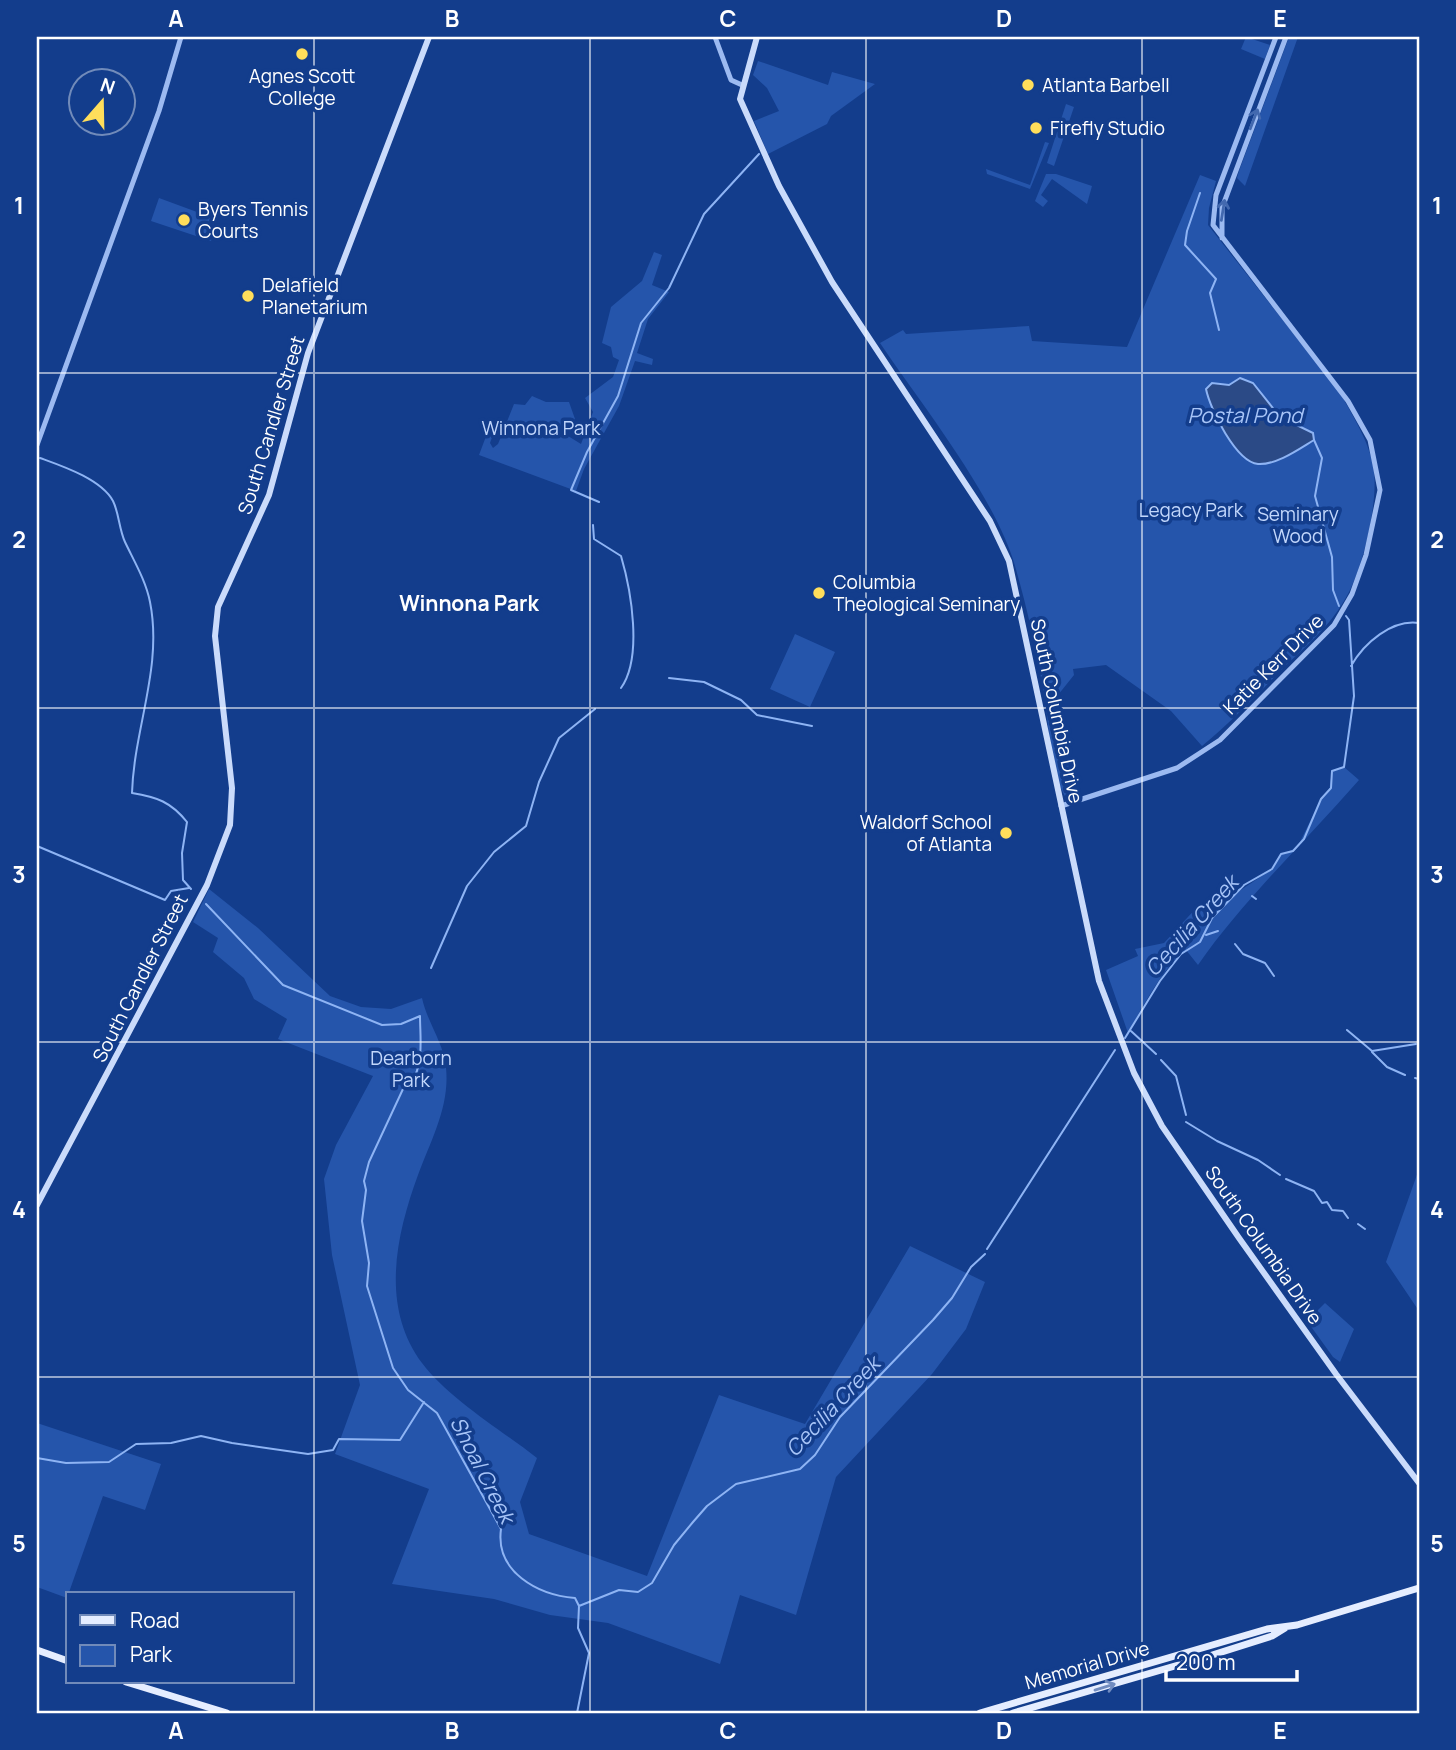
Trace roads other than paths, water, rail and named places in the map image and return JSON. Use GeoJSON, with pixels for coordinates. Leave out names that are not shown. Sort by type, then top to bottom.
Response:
{"type":"FeatureCollection","features":[{"type":"Feature","properties":{"kind":"main road","name":"South Candler Street"},"geometry":{"type":"LineString","coordinates":[[37,1205],[201,896],[227,834],[232,788],[215,636],[218,607],[269,495],[308,353],[429,37]]}},
{"type":"Feature","properties":{"kind":"main road"},"geometry":{"type":"LineString","coordinates":[[742,85],[757,37]]}},
{"type":"Feature","properties":{"kind":"main road","name":"South Columbia Drive"},"geometry":{"type":"LineString","coordinates":[[742,85],[740,99],[746,113],[815,254],[1001,539],[1014,582],[1099,981],[1112,1023],[1144,1094],[1162,1126],[1239,1238],[1419,1483]]}},
{"type":"Feature","properties":{"kind":"main road","name":"Memorial Drive"},"geometry":{"type":"LineString","coordinates":[[980,1713],[1267,1629],[1285,1628],[1419,1588]]}},
{"type":"Feature","properties":{"kind":"main road","name":"Memorial Drive"},"geometry":{"type":"LineString","coordinates":[[1013,1713],[1206,1657],[1272,1636],[1285,1628]]}},
{"type":"Feature","properties":{"kind":"main road"},"geometry":{"type":"LineString","coordinates":[[37,1650],[66,1660]]}},
{"type":"Feature","properties":{"kind":"main road"},"geometry":{"type":"LineString","coordinates":[[133,1684],[227,1713]]}},
{"type":"Feature","properties":{"kind":"street"},"geometry":{"type":"LineString","coordinates":[[37,445],[159,111],[181,37]]}},
{"type":"Feature","properties":{"kind":"street","name":"South Columbia Drive"},"geometry":{"type":"LineString","coordinates":[[715,37],[731,80],[742,85]]}},
{"type":"Feature","properties":{"kind":"street","name":"Katie Kerr Drive"},"geometry":{"type":"LineString","coordinates":[[1061,806],[1177,768],[1212,747],[1334,625],[1352,594],[1366,555],[1380,489],[1370,440],[1348,401],[1213,225],[1212,218],[1222,180],[1276,37]]}},
{"type":"Feature","properties":{"kind":"street"},"geometry":{"type":"LineString","coordinates":[[1222,238],[1222,208],[1286,37]]}},
{"type":"Feature","properties":{"kind":"water","name":"Postal Pond"},"geometry":{"type":"Polygon","coordinates":[[[1240,378],[1253,383],[1280,417],[1313,433],[1314,440],[1288,456],[1265,464],[1250,461],[1241,454],[1218,421],[1206,389],[1212,383],[1229,385],[1240,378]]]}},
{"type":"Feature","properties":{"kind":"waterway","name":"Shoal Creek"},"geometry":{"type":"LineString","coordinates":[[599,502],[571,490],[587,452],[618,396],[641,323],[669,288],[704,214],[759,154]]}},
{"type":"Feature","properties":{"kind":"waterway"},"geometry":{"type":"LineString","coordinates":[[1200,193],[1185,245],[1216,279],[1210,293],[1219,330]]}},
{"type":"Feature","properties":{"kind":"waterway","name":"Cecilia Creek"},"geometry":{"type":"LineString","coordinates":[[1314,440],[1322,458],[1315,496],[1332,557],[1333,590],[1339,606]]}},
{"type":"Feature","properties":{"kind":"waterway"},"geometry":{"type":"LineString","coordinates":[[40,458],[80,474],[107,493],[113,501],[123,537],[146,586],[153,626],[153,650],[132,793],[163,802],[187,822],[182,853],[183,880],[191,889]]}},
{"type":"Feature","properties":{"kind":"waterway","name":"Shoal Creek"},"geometry":{"type":"LineString","coordinates":[[593,525],[594,539],[621,556],[628,587],[633,623],[632,659],[621,688]]}},
{"type":"Feature","properties":{"kind":"waterway","name":"Cecilia Creek"},"geometry":{"type":"LineString","coordinates":[[1125,1038],[1160,981],[1181,954],[1200,942],[1212,918],[1244,885],[1272,869],[1281,854],[1293,851],[1304,839],[1321,799],[1331,788],[1332,771],[1344,767],[1354,696],[1349,620],[1346,616]]}},
{"type":"Feature","properties":{"kind":"waterway"},"geometry":{"type":"LineString","coordinates":[[1351,666],[1363,649],[1380,634],[1399,625],[1419,623]]}},
{"type":"Feature","properties":{"kind":"waterway"},"geometry":{"type":"LineString","coordinates":[[669,678],[704,682],[741,700],[757,715],[812,726]]}},
{"type":"Feature","properties":{"kind":"waterway","name":"Shoal Creek"},"geometry":{"type":"LineString","coordinates":[[431,968],[467,886],[494,852],[526,826],[539,782],[559,738],[595,709]]}},
{"type":"Feature","properties":{"kind":"waterway"},"geometry":{"type":"LineString","coordinates":[[37,846],[165,900],[171,891],[189,888]]}},
{"type":"Feature","properties":{"kind":"waterway"},"geometry":{"type":"LineString","coordinates":[[1252,896],[1256,899]]}},
{"type":"Feature","properties":{"kind":"waterway","name":"Shoal Creek"},"geometry":{"type":"LineString","coordinates":[[206,904],[283,985],[382,1025],[401,1024],[420,1016],[421,1046],[415,1075],[403,1089],[369,1162],[364,1181],[366,1190],[362,1221],[369,1263],[367,1286],[393,1368],[408,1390],[437,1413],[501,1529],[501,1544],[512,1569],[534,1586],[547,1592],[575,1598],[579,1606],[578,1628],[589,1653],[577,1713]]}},
{"type":"Feature","properties":{"kind":"waterway"},"geometry":{"type":"LineString","coordinates":[[1206,935],[1218,931]]}},
{"type":"Feature","properties":{"kind":"waterway"},"geometry":{"type":"LineString","coordinates":[[1235,944],[1243,954],[1265,963],[1274,976]]}},
{"type":"Feature","properties":{"kind":"waterway"},"geometry":{"type":"LineString","coordinates":[[1347,1030],[1372,1051],[1416,1044]]}},
{"type":"Feature","properties":{"kind":"waterway"},"geometry":{"type":"LineString","coordinates":[[1131,1031],[1156,1054]]}},
{"type":"Feature","properties":{"kind":"waterway","name":"Cecilia Creek"},"geometry":{"type":"LineString","coordinates":[[987,1249],[1115,1050]]}},
{"type":"Feature","properties":{"kind":"waterway"},"geometry":{"type":"LineString","coordinates":[[1372,1052],[1387,1067],[1405,1075]]}},
{"type":"Feature","properties":{"kind":"waterway"},"geometry":{"type":"LineString","coordinates":[[1161,1060],[1176,1076],[1186,1115]]}},
{"type":"Feature","properties":{"kind":"waterway"},"geometry":{"type":"LineString","coordinates":[[1415,1078],[1419,1079]]}},
{"type":"Feature","properties":{"kind":"waterway"},"geometry":{"type":"LineString","coordinates":[[1186,1122],[1217,1141],[1258,1160],[1280,1175]]}},
{"type":"Feature","properties":{"kind":"waterway"},"geometry":{"type":"LineString","coordinates":[[1286,1179],[1314,1191],[1322,1203],[1327,1202],[1332,1210],[1343,1211],[1348,1218]]}},
{"type":"Feature","properties":{"kind":"waterway"},"geometry":{"type":"LineString","coordinates":[[1358,1224],[1365,1229]]}},
{"type":"Feature","properties":{"kind":"waterway","name":"Cecilia Creek"},"geometry":{"type":"LineString","coordinates":[[579,1606],[619,1590],[638,1592],[652,1583],[674,1545],[693,1522],[707,1506],[736,1484],[800,1469],[815,1455],[840,1417],[952,1298],[971,1267],[985,1254]]}},
{"type":"Feature","properties":{"kind":"waterway"},"geometry":{"type":"LineString","coordinates":[[37,1458],[66,1463],[109,1462],[136,1444],[171,1443],[201,1436],[308,1454],[333,1450],[339,1439],[400,1440],[424,1402]]}},
{"type":"Feature","properties":{"kind":"place","name":"Agnes Scott College"},"geometry":{"type":"Point","coordinates":[302,54]}},
{"type":"Feature","properties":{"kind":"place","name":"Atlanta Barbell"},"geometry":{"type":"Point","coordinates":[1028,85]}},
{"type":"Feature","properties":{"kind":"place","name":"Firefly Studio"},"geometry":{"type":"Point","coordinates":[1036,128]}},
{"type":"Feature","properties":{"kind":"place","name":"Byers Tennis Courts"},"geometry":{"type":"Point","coordinates":[184,220]}},
{"type":"Feature","properties":{"kind":"place","name":"Delafield Planetarium"},"geometry":{"type":"Point","coordinates":[248,296]}},
{"type":"Feature","properties":{"kind":"place","name":"Columbia Theological Seminary"},"geometry":{"type":"Point","coordinates":[819,593]}},
{"type":"Feature","properties":{"kind":"place","name":"Waldorf School of Atlanta"},"geometry":{"type":"Point","coordinates":[1006,833]}},
{"type":"Feature","properties":{"kind":"district","name":"Winnona Park"},"geometry":{"type":"Point","coordinates":[469,604]}},
{"type":"Feature","properties":{"kind":"park label","name":"Legacy Park"},"geometry":{"type":"Point","coordinates":[1191,510]}},
{"type":"Feature","properties":{"kind":"park label","name":"Seminary Wood"},"geometry":{"type":"Point","coordinates":[1298,525]}},
{"type":"Feature","properties":{"kind":"park label","name":"Dearborn Park"},"geometry":{"type":"Point","coordinates":[411,1069]}}]}
